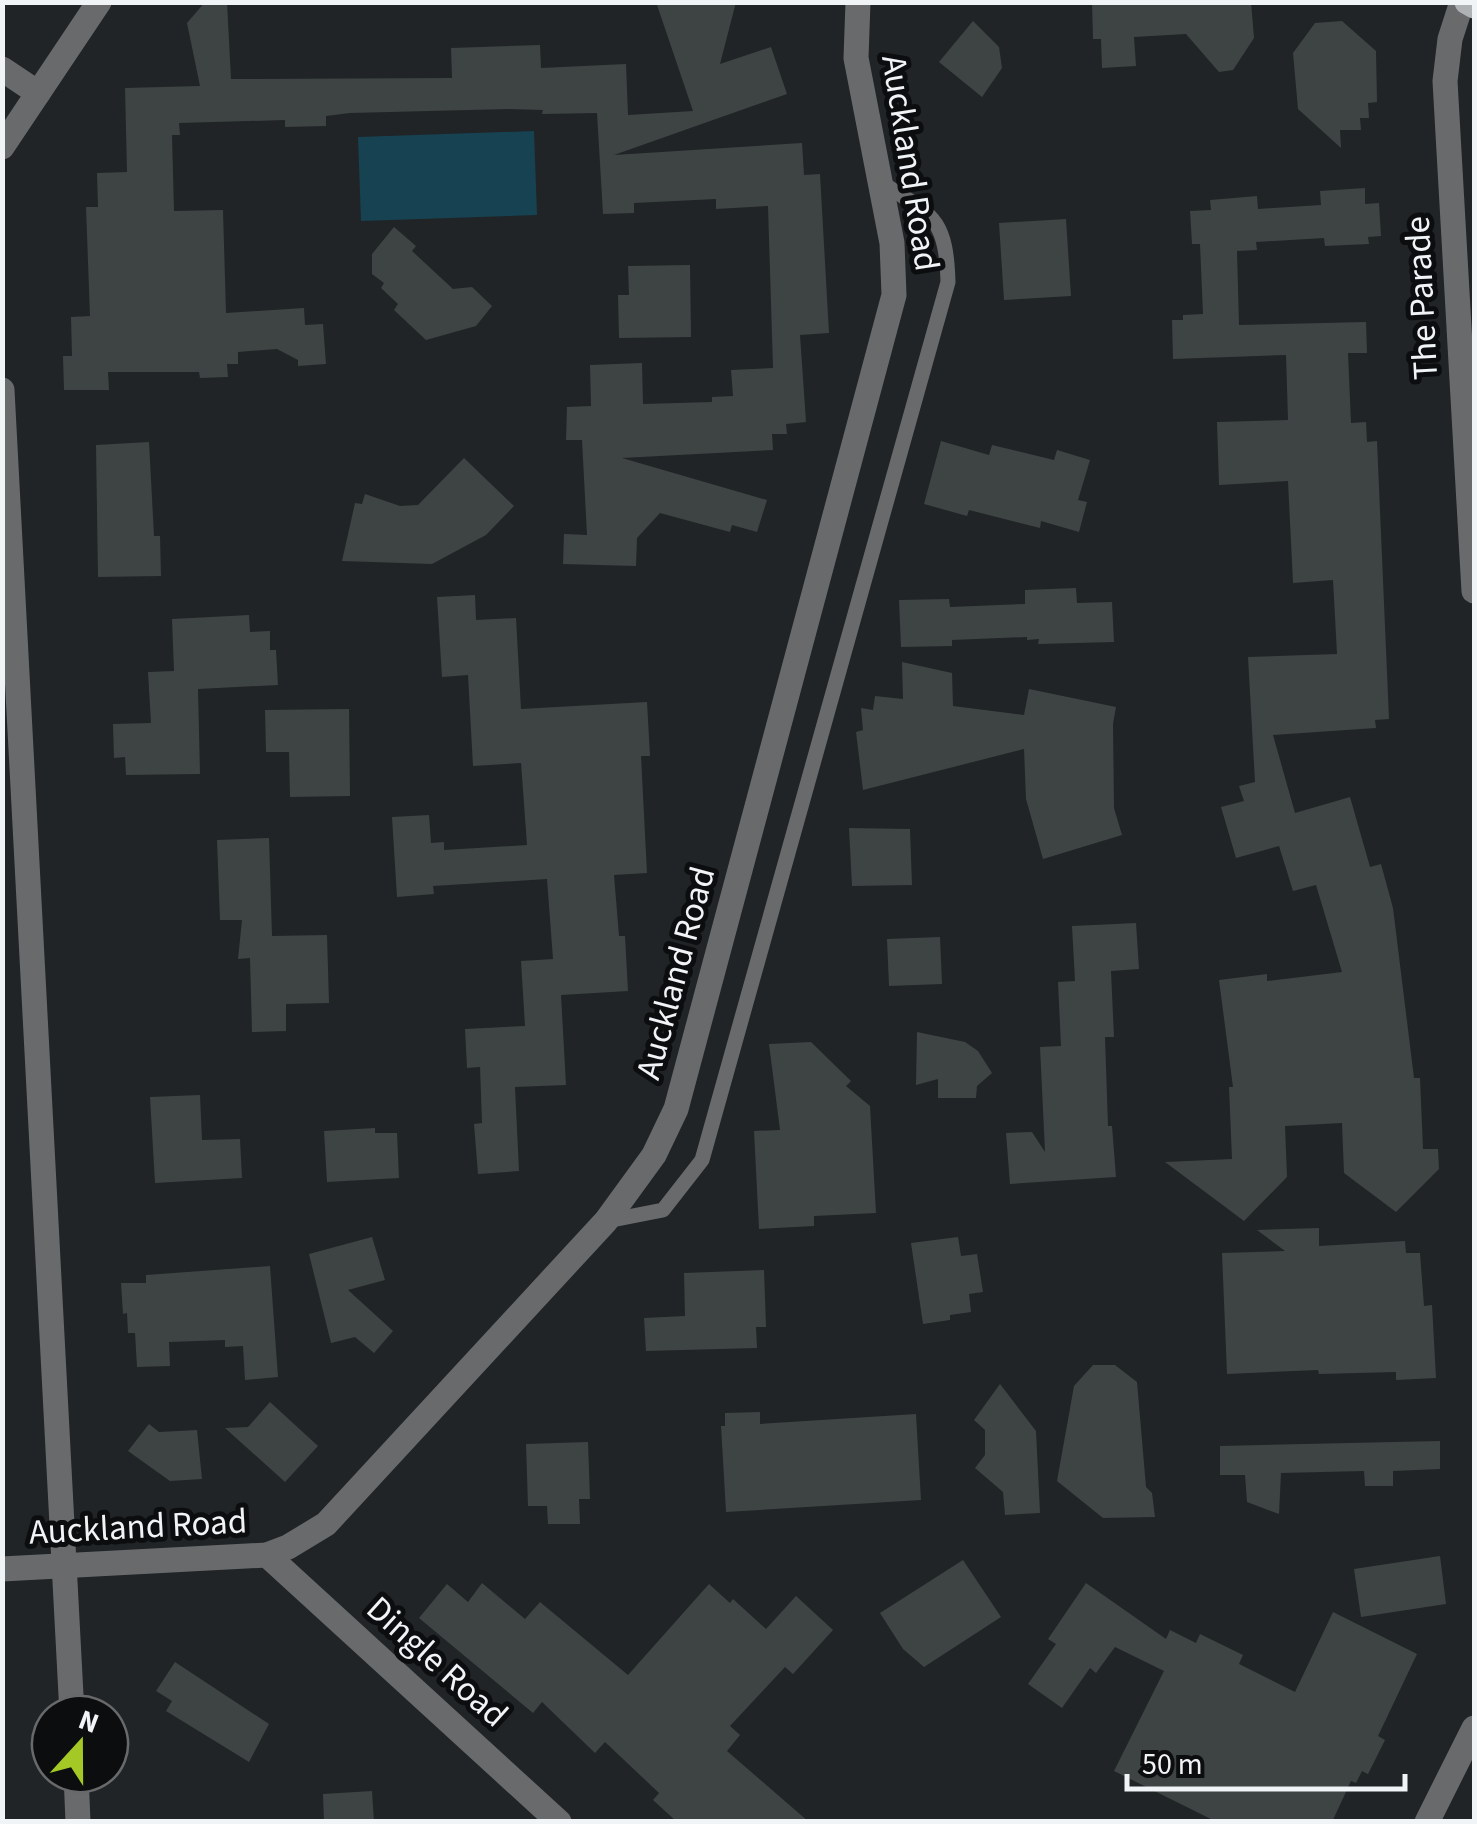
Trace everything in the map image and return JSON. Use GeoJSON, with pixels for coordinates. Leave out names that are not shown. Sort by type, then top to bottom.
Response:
{"type":"FeatureCollection","features":[{"type":"Feature","properties":{"kind":"main road"},"geometry":{"type":"LineString","coordinates":[[1464,2],[1474,6]]}},
{"type":"Feature","properties":{"kind":"street"},"geometry":{"type":"LineString","coordinates":[[2,146],[99,2]]}},
{"type":"Feature","properties":{"kind":"street","name":"Auckland Road"},"geometry":{"type":"LineString","coordinates":[[2,1569],[267,1555],[288,1548],[326,1524],[606,1221],[654,1155],[676,1109],[894,295],[892,243],[856,58],[858,2]]}},
{"type":"Feature","properties":{"kind":"street","name":"The Parade"},"geometry":{"type":"LineString","coordinates":[[1464,2],[1450,39],[1445,81],[1474,592]]}},
{"type":"Feature","properties":{"kind":"street"},"geometry":{"type":"LineString","coordinates":[[2,69],[38,93]]}},
{"type":"Feature","properties":{"kind":"street"},"geometry":{"type":"LineString","coordinates":[[2,390],[71,1694]]}},
{"type":"Feature","properties":{"kind":"street","name":"Dingle Road"},"geometry":{"type":"LineString","coordinates":[[267,1555],[560,1822]]}},
{"type":"Feature","properties":{"kind":"street"},"geometry":{"type":"LineString","coordinates":[[1427,1822],[1474,1728]]}},
{"type":"Feature","properties":{"kind":"street"},"geometry":{"type":"LineString","coordinates":[[77,1794],[78,1822]]}},
{"type":"Feature","properties":{"kind":"lane"},"geometry":{"type":"LineString","coordinates":[[606,1221],[663,1210],[702,1160],[948,282],[947,249],[933,216],[878,180]]}},
{"type":"Feature","properties":{"kind":"shaded area"},"geometry":{"type":"Polygon","coordinates":[[[534,131],[537,215],[361,221],[358,137],[534,131]]]}},
{"type":"Feature","properties":{"kind":"building"},"geometry":{"type":"Polygon","coordinates":[[[205,2],[227,2],[231,79],[452,78],[451,48],[540,45],[541,68],[626,64],[628,115],[693,111],[656,2],[736,2],[720,64],[771,47],[787,94],[614,155],[802,143],[804,175],[820,174],[829,333],[800,335],[806,422],[786,424],[787,434],[772,434],[773,450],[622,458],[767,500],[757,532],[732,525],[730,532],[660,513],[637,538],[636,566],[563,564],[564,534],[587,535],[582,440],[566,440],[567,407],[591,406],[590,365],[642,363],[643,404],[712,402],[712,397],[733,396],[731,370],[773,368],[768,206],[716,209],[716,199],[634,203],[634,213],[603,214],[597,113],[542,114],[543,110],[509,109],[350,113],[326,116],[326,126],[285,127],[285,120],[179,123],[180,135],[172,135],[174,211],[223,210],[226,313],[304,308],[305,325],[323,324],[326,364],[298,366],[298,360],[277,349],[238,352],[238,364],[227,364],[228,377],[200,378],[199,372],[108,372],[109,390],[64,390],[63,356],[72,356],[71,317],[90,316],[86,207],[98,207],[97,173],[127,172],[125,88],[200,86],[187,23],[205,2]]]}},
{"type":"Feature","properties":{"kind":"building"},"geometry":{"type":"Polygon","coordinates":[[[1092,2],[1251,2],[1254,38],[1233,70],[1219,72],[1186,34],[1134,37],[1136,66],[1102,68],[1101,39],[1093,39],[1092,2]]]}},
{"type":"Feature","properties":{"kind":"building"},"geometry":{"type":"Polygon","coordinates":[[[973,21],[999,47],[1002,68],[982,97],[939,62],[973,21]]]}},
{"type":"Feature","properties":{"kind":"building"},"geometry":{"type":"Polygon","coordinates":[[[1342,21],[1376,51],[1377,102],[1368,103],[1369,118],[1360,118],[1361,130],[1340,130],[1341,148],[1298,109],[1293,53],[1315,23],[1342,21]]]}},
{"type":"Feature","properties":{"kind":"building"},"geometry":{"type":"Polygon","coordinates":[[[1365,188],[1365,204],[1379,203],[1381,236],[1368,237],[1369,244],[1325,246],[1324,238],[1256,242],[1257,250],[1237,251],[1239,325],[1366,322],[1367,353],[1348,353],[1351,423],[1366,422],[1367,442],[1377,441],[1389,719],[1375,720],[1376,728],[1273,735],[1295,813],[1350,797],[1370,867],[1381,864],[1393,908],[1414,1078],[1420,1078],[1423,1149],[1438,1149],[1439,1169],[1396,1212],[1344,1173],[1342,1123],[1285,1126],[1287,1177],[1244,1221],[1165,1162],[1232,1159],[1229,1087],[1233,1087],[1219,980],[1267,974],[1267,981],[1342,972],[1316,885],[1293,891],[1279,846],[1236,858],[1221,807],[1244,801],[1239,786],[1255,782],[1248,657],[1337,654],[1333,580],[1293,583],[1288,481],[1219,485],[1217,422],[1288,420],[1286,355],[1173,359],[1172,320],[1203,314],[1200,244],[1192,244],[1190,211],[1211,210],[1210,200],[1257,196],[1258,209],[1321,205],[1320,191],[1365,188]]]}},
{"type":"Feature","properties":{"kind":"building"},"geometry":{"type":"Polygon","coordinates":[[[1066,219],[1071,296],[1004,300],[999,223],[1066,219]]]}},
{"type":"Feature","properties":{"kind":"building"},"geometry":{"type":"Polygon","coordinates":[[[394,227],[416,246],[412,251],[453,289],[472,287],[492,306],[476,326],[426,340],[394,310],[398,304],[381,288],[384,283],[372,274],[372,254],[394,227]]]}},
{"type":"Feature","properties":{"kind":"building"},"geometry":{"type":"Polygon","coordinates":[[[690,265],[691,337],[619,338],[618,295],[629,295],[628,266],[690,265]]]}},
{"type":"Feature","properties":{"kind":"building"},"geometry":{"type":"Polygon","coordinates":[[[941,441],[989,455],[992,445],[1054,460],[1057,450],[1090,460],[1078,500],[1087,502],[1079,532],[1041,521],[1040,528],[969,510],[967,516],[924,504],[941,441]]]}},
{"type":"Feature","properties":{"kind":"building"},"geometry":{"type":"Polygon","coordinates":[[[149,442],[154,536],[160,536],[161,576],[98,577],[96,445],[149,442]]]}},
{"type":"Feature","properties":{"kind":"building"},"geometry":{"type":"Polygon","coordinates":[[[464,458],[514,506],[486,535],[432,564],[342,561],[355,503],[362,504],[365,494],[400,506],[418,505],[464,458]]]}},
{"type":"Feature","properties":{"kind":"building"},"geometry":{"type":"Polygon","coordinates":[[[1076,588],[1077,603],[1112,602],[1114,642],[1038,644],[1039,639],[1027,637],[952,640],[952,646],[901,647],[899,600],[949,599],[950,607],[1025,604],[1025,590],[1076,588]]]}},
{"type":"Feature","properties":{"kind":"building"},"geometry":{"type":"Polygon","coordinates":[[[475,595],[476,620],[516,618],[521,709],[647,702],[650,756],[641,756],[647,873],[614,875],[619,936],[625,936],[628,991],[561,995],[566,1085],[515,1087],[519,1171],[478,1174],[474,1124],[482,1123],[480,1067],[467,1068],[465,1029],[525,1026],[521,961],[553,959],[547,879],[433,886],[434,894],[397,897],[392,817],[429,815],[431,843],[444,842],[444,850],[527,845],[521,763],[473,766],[468,675],[442,677],[437,597],[475,595]]]}},
{"type":"Feature","properties":{"kind":"building"},"geometry":{"type":"Polygon","coordinates":[[[249,615],[250,632],[270,631],[270,650],[276,650],[278,685],[198,689],[200,774],[126,775],[125,757],[114,758],[113,724],[151,723],[148,672],[174,671],[172,619],[249,615]]]}},
{"type":"Feature","properties":{"kind":"building"},"geometry":{"type":"Polygon","coordinates":[[[902,662],[952,673],[953,706],[1024,715],[1029,689],[1116,707],[1114,808],[1122,835],[1043,859],[1026,799],[1024,749],[863,790],[856,732],[863,730],[861,708],[873,710],[875,696],[903,699],[902,662]]]}},
{"type":"Feature","properties":{"kind":"building"},"geometry":{"type":"Polygon","coordinates":[[[349,709],[350,796],[290,797],[289,752],[266,752],[265,710],[349,709]]]}},
{"type":"Feature","properties":{"kind":"building"},"geometry":{"type":"Polygon","coordinates":[[[849,828],[910,829],[912,885],[852,886],[849,828]]]}},
{"type":"Feature","properties":{"kind":"building"},"geometry":{"type":"Polygon","coordinates":[[[269,838],[272,936],[327,935],[329,1003],[286,1004],[286,1031],[252,1032],[250,958],[238,959],[242,920],[220,920],[217,840],[269,838]]]}},
{"type":"Feature","properties":{"kind":"building"},"geometry":{"type":"Polygon","coordinates":[[[1136,923],[1139,969],[1111,971],[1114,1037],[1105,1037],[1108,1126],[1112,1126],[1116,1177],[1010,1184],[1006,1133],[1032,1132],[1045,1152],[1040,1047],[1061,1046],[1058,982],[1075,981],[1072,926],[1136,923]]]}},
{"type":"Feature","properties":{"kind":"building"},"geometry":{"type":"Polygon","coordinates":[[[940,937],[942,984],[889,986],[887,939],[940,937]]]}},
{"type":"Feature","properties":{"kind":"building"},"geometry":{"type":"Polygon","coordinates":[[[917,1032],[965,1042],[978,1051],[992,1073],[977,1086],[976,1098],[938,1098],[938,1079],[916,1085],[917,1032]]]}},
{"type":"Feature","properties":{"kind":"building"},"geometry":{"type":"Polygon","coordinates":[[[811,1042],[851,1081],[846,1086],[870,1106],[876,1213],[814,1216],[814,1226],[759,1229],[754,1131],[780,1130],[769,1044],[811,1042]]]}},
{"type":"Feature","properties":{"kind":"building"},"geometry":{"type":"Polygon","coordinates":[[[200,1095],[202,1140],[240,1139],[242,1178],[155,1183],[150,1097],[200,1095]]]}},
{"type":"Feature","properties":{"kind":"building"},"geometry":{"type":"Polygon","coordinates":[[[375,1128],[375,1133],[397,1133],[399,1178],[327,1182],[324,1131],[375,1128]]]}},
{"type":"Feature","properties":{"kind":"building"},"geometry":{"type":"Polygon","coordinates":[[[1319,1228],[1319,1246],[1405,1241],[1406,1253],[1420,1253],[1424,1306],[1432,1305],[1436,1378],[1396,1380],[1396,1372],[1319,1374],[1318,1370],[1227,1374],[1222,1253],[1285,1251],[1257,1230],[1319,1228]]]}},
{"type":"Feature","properties":{"kind":"building"},"geometry":{"type":"Polygon","coordinates":[[[372,1237],[385,1280],[348,1290],[393,1331],[374,1353],[355,1337],[331,1343],[309,1254],[372,1237]]]}},
{"type":"Feature","properties":{"kind":"building"},"geometry":{"type":"Polygon","coordinates":[[[958,1237],[961,1256],[977,1254],[983,1292],[969,1294],[971,1312],[923,1324],[911,1243],[958,1237]]]}},
{"type":"Feature","properties":{"kind":"building"},"geometry":{"type":"Polygon","coordinates":[[[270,1266],[278,1377],[245,1380],[243,1346],[225,1347],[225,1340],[169,1342],[170,1366],[137,1367],[135,1333],[128,1333],[121,1283],[146,1283],[146,1275],[270,1266]]]}},
{"type":"Feature","properties":{"kind":"building"},"geometry":{"type":"Polygon","coordinates":[[[764,1270],[766,1327],[756,1327],[757,1348],[646,1351],[644,1318],[685,1316],[684,1273],[764,1270]]]}},
{"type":"Feature","properties":{"kind":"building"},"geometry":{"type":"Polygon","coordinates":[[[1093,1365],[1115,1365],[1137,1382],[1146,1487],[1152,1493],[1155,1517],[1103,1518],[1057,1481],[1074,1386],[1093,1365]]]}},
{"type":"Feature","properties":{"kind":"building"},"geometry":{"type":"Polygon","coordinates":[[[1000,1384],[1036,1431],[1040,1513],[1005,1515],[1003,1492],[975,1468],[985,1455],[985,1430],[974,1420],[1000,1384]]]}},
{"type":"Feature","properties":{"kind":"building"},"geometry":{"type":"Polygon","coordinates":[[[270,1402],[318,1446],[285,1482],[225,1428],[248,1427],[270,1402]]]}},
{"type":"Feature","properties":{"kind":"building"},"geometry":{"type":"Polygon","coordinates":[[[760,1412],[760,1424],[916,1414],[921,1500],[726,1512],[721,1426],[725,1426],[725,1413],[760,1412]]]}},
{"type":"Feature","properties":{"kind":"building"},"geometry":{"type":"Polygon","coordinates":[[[149,1424],[159,1432],[197,1430],[202,1479],[170,1481],[128,1451],[149,1424]]]}},
{"type":"Feature","properties":{"kind":"building"},"geometry":{"type":"Polygon","coordinates":[[[1440,1441],[1440,1469],[1393,1471],[1393,1486],[1365,1486],[1364,1471],[1281,1473],[1279,1514],[1247,1502],[1245,1475],[1220,1475],[1220,1446],[1440,1441]]]}},
{"type":"Feature","properties":{"kind":"building"},"geometry":{"type":"Polygon","coordinates":[[[588,1442],[590,1499],[579,1499],[580,1524],[548,1524],[547,1506],[528,1506],[526,1444],[588,1442]]]}},
{"type":"Feature","properties":{"kind":"building"},"geometry":{"type":"Polygon","coordinates":[[[1440,1556],[1446,1604],[1361,1617],[1354,1569],[1440,1556]]]}},
{"type":"Feature","properties":{"kind":"building"},"geometry":{"type":"Polygon","coordinates":[[[963,1560],[1001,1617],[924,1667],[903,1649],[880,1613],[963,1560]]]}},
{"type":"Feature","properties":{"kind":"building"},"geometry":{"type":"Polygon","coordinates":[[[482,1583],[525,1619],[540,1602],[628,1675],[709,1584],[730,1603],[733,1599],[766,1629],[796,1596],[833,1630],[793,1674],[785,1667],[730,1726],[740,1735],[727,1751],[809,1822],[677,1822],[653,1800],[659,1793],[605,1742],[595,1753],[542,1702],[533,1713],[419,1618],[447,1584],[468,1602],[482,1583]]]}},
{"type":"Feature","properties":{"kind":"building"},"geometry":{"type":"Polygon","coordinates":[[[1086,1583],[1166,1639],[1170,1630],[1196,1643],[1200,1634],[1243,1655],[1239,1664],[1295,1692],[1333,1612],[1417,1654],[1378,1736],[1385,1740],[1368,1774],[1362,1771],[1356,1783],[1351,1781],[1332,1822],[1217,1822],[1114,1771],[1164,1671],[1115,1647],[1096,1673],[1090,1668],[1062,1708],[1028,1684],[1056,1644],[1048,1639],[1086,1583]]]}},
{"type":"Feature","properties":{"kind":"building"},"geometry":{"type":"Polygon","coordinates":[[[175,1662],[269,1724],[249,1762],[166,1711],[172,1701],[156,1691],[175,1662]]]}},
{"type":"Feature","properties":{"kind":"building"},"geometry":{"type":"Polygon","coordinates":[[[372,1791],[374,1822],[324,1822],[323,1794],[372,1791]]]}}]}
